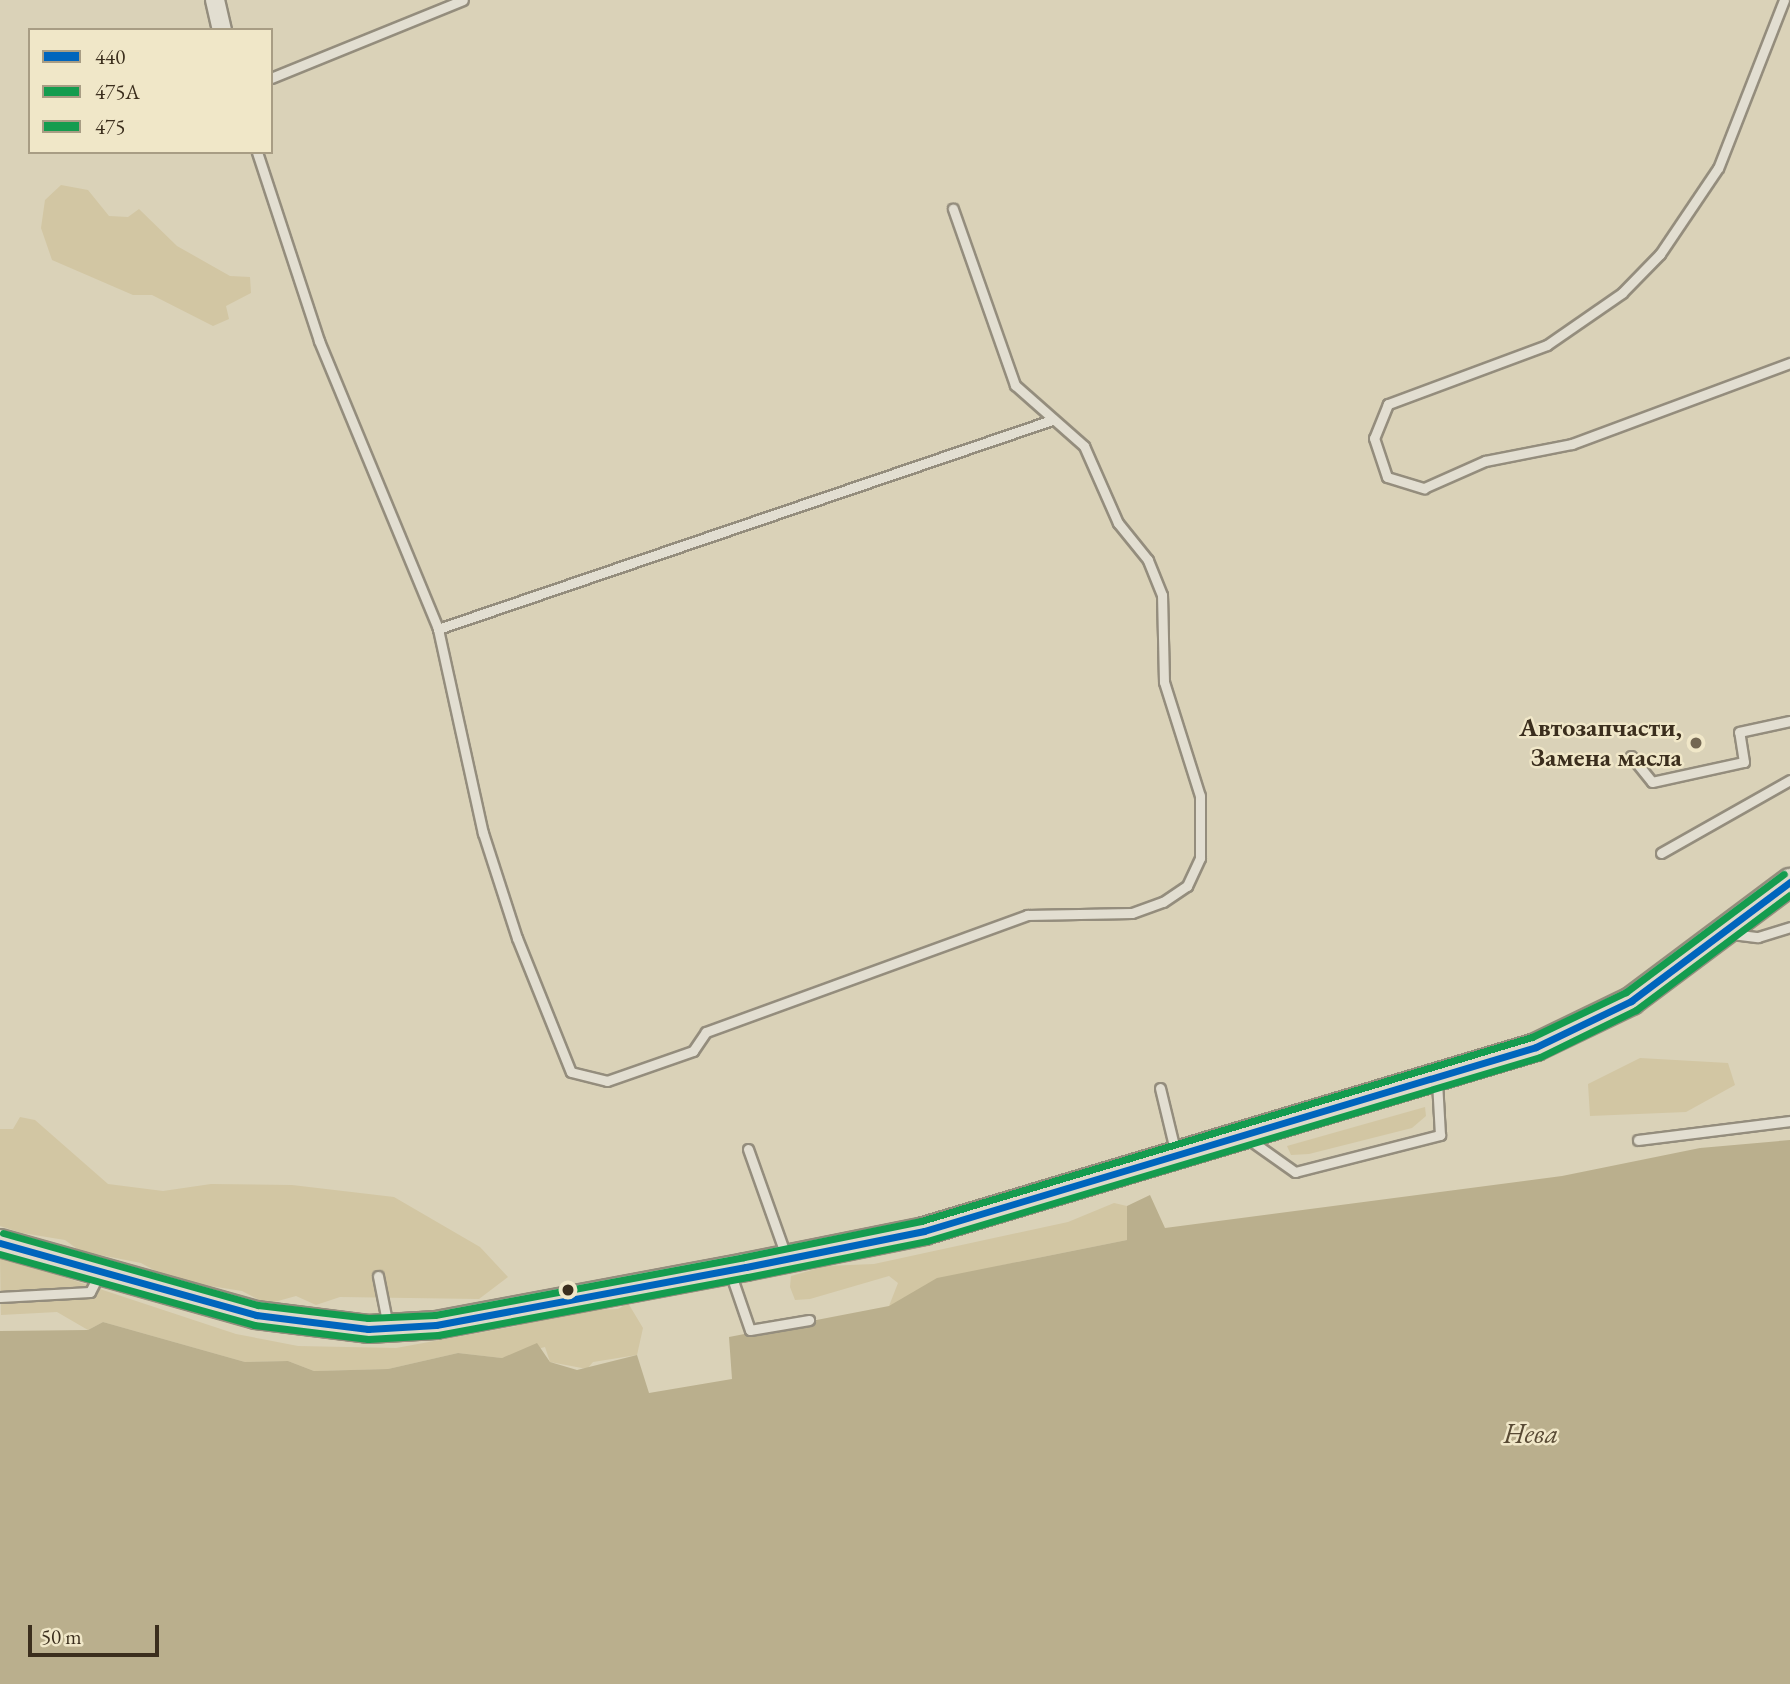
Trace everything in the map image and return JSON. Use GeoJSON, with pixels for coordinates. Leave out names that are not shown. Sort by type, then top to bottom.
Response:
{"type":"FeatureCollection","features":[{"type":"Feature","properties":{"kind":"main road"},"geometry":{"type":"LineString","coordinates":[[0,1243],[256,1315],[388,1328],[436,1325],[787,1259],[923,1231],[1436,1080],[1600,1020],[1790,882]]}},
{"type":"Feature","properties":{"kind":"street"},"geometry":{"type":"LineString","coordinates":[[215,0],[222,28]]}},
{"type":"Feature","properties":{"kind":"lane"},"geometry":{"type":"LineString","coordinates":[[273,77],[463,0]]}},
{"type":"Feature","properties":{"kind":"lane"},"geometry":{"type":"LineString","coordinates":[[1784,0],[1718,168],[1660,254],[1622,293],[1547,345],[1388,404],[1374,438],[1387,477],[1424,488],[1485,461],[1572,444],[1790,363]]}},
{"type":"Feature","properties":{"kind":"lane"},"geometry":{"type":"LineString","coordinates":[[258,154],[319,341],[438,629],[483,833],[571,1072],[607,1081],[693,1051],[706,1032],[1027,915],[1132,913],[1187,886],[1200,858],[1200,796],[1164,682],[1161,595],[1148,561],[1118,523],[1084,446],[1015,385],[953,209]]}},
{"type":"Feature","properties":{"kind":"lane"},"geometry":{"type":"LineString","coordinates":[[438,629],[1052,420]]}},
{"type":"Feature","properties":{"kind":"lane"},"geometry":{"type":"LineString","coordinates":[[1631,756],[1652,782],[1744,762],[1739,732],[1790,721]]}},
{"type":"Feature","properties":{"kind":"lane"},"geometry":{"type":"LineString","coordinates":[[1661,853],[1790,780]]}},
{"type":"Feature","properties":{"kind":"lane"},"geometry":{"type":"LineString","coordinates":[[1723,933],[1758,937],[1790,927]]}},
{"type":"Feature","properties":{"kind":"lane"},"geometry":{"type":"LineString","coordinates":[[1243,1135],[1295,1172],[1440,1135],[1436,1080]]}},
{"type":"Feature","properties":{"kind":"lane"},"geometry":{"type":"LineString","coordinates":[[1160,1088],[1176,1155]]}},
{"type":"Feature","properties":{"kind":"lane"},"geometry":{"type":"LineString","coordinates":[[1638,1140],[1790,1121]]}},
{"type":"Feature","properties":{"kind":"lane"},"geometry":{"type":"LineString","coordinates":[[748,1149],[787,1259]]}},
{"type":"Feature","properties":{"kind":"lane"},"geometry":{"type":"LineString","coordinates":[[730,1270],[750,1330],[810,1320]]}},
{"type":"Feature","properties":{"kind":"lane"},"geometry":{"type":"LineString","coordinates":[[0,1297],[90,1292],[100,1272]]}},
{"type":"Feature","properties":{"kind":"lane"},"geometry":{"type":"LineString","coordinates":[[378,1276],[388,1328]]}},
{"type":"Feature","properties":{"kind":"shaded area"},"geometry":{"type":"Polygon","coordinates":[[[61,185],[88,190],[109,216],[128,217],[139,209],[177,246],[230,276],[250,277],[251,293],[226,306],[229,319],[213,326],[152,295],[133,295],[52,260],[41,228],[45,200],[61,185]]]}},
{"type":"Feature","properties":{"kind":"shaded area"},"geometry":{"type":"Polygon","coordinates":[[[1640,1058],[1728,1063],[1735,1085],[1686,1112],[1590,1116],[1588,1084],[1640,1058]]]}},
{"type":"Feature","properties":{"kind":"shaded area"},"geometry":{"type":"Polygon","coordinates":[[[1425,1107],[1426,1116],[1412,1128],[1309,1154],[1291,1155],[1287,1146],[1425,1107]]]}},
{"type":"Feature","properties":{"kind":"shaded area"},"geometry":{"type":"Polygon","coordinates":[[[20,1117],[35,1120],[108,1184],[163,1191],[211,1184],[292,1185],[394,1197],[480,1247],[508,1277],[479,1299],[340,1297],[316,1305],[296,1296],[267,1304],[242,1291],[172,1280],[141,1263],[80,1251],[65,1240],[22,1233],[0,1226],[0,1129],[13,1129],[20,1117]]]}},
{"type":"Feature","properties":{"kind":"shaded area"},"geometry":{"type":"Polygon","coordinates":[[[1114,1203],[1127,1206],[1127,1240],[998,1266],[889,1306],[898,1283],[889,1276],[810,1299],[795,1300],[790,1287],[791,1276],[826,1266],[874,1264],[1068,1222],[1114,1203]]]}},
{"type":"Feature","properties":{"kind":"shaded area"},"geometry":{"type":"Polygon","coordinates":[[[0,1256],[236,1334],[298,1346],[396,1348],[517,1326],[547,1312],[618,1309],[628,1303],[643,1328],[637,1355],[593,1362],[587,1369],[550,1362],[545,1347],[502,1358],[458,1353],[388,1369],[314,1371],[288,1361],[245,1362],[103,1322],[88,1330],[57,1312],[1,1315],[0,1256]]]}},
{"type":"Feature","properties":{"kind":"water","name":"Нева"},"geometry":{"type":"Polygon","coordinates":[[[1790,1140],[1790,1684],[0,1684],[0,1331],[88,1330],[103,1322],[245,1362],[288,1361],[314,1371],[388,1369],[458,1353],[502,1358],[537,1343],[550,1362],[577,1370],[637,1355],[649,1393],[732,1379],[729,1337],[889,1306],[937,1278],[1127,1240],[1127,1206],[1150,1195],[1165,1228],[1562,1176],[1700,1148],[1790,1140]]]}},
{"type":"Feature","properties":{"kind":"transit line","name":"475"},"geometry":{"type":"LineString","coordinates":[[3,1233],[258,1305],[368,1318],[435,1315],[744,1257],[921,1221],[1532,1037],[1626,992],[1784,874]]}},
{"type":"Feature","properties":{"kind":"transit line","name":"440"},"geometry":{"type":"LineString","coordinates":[[0,1243],[256,1315],[368,1329],[436,1325],[746,1267],[924,1231],[1536,1047],[1631,1001],[1790,882]]}},
{"type":"Feature","properties":{"kind":"transit line","name":"475А"},"geometry":{"type":"LineString","coordinates":[[0,1254],[254,1325],[368,1339],[438,1335],[748,1277],[927,1241],[1540,1057],[1636,1010],[1790,895]]}},
{"type":"Feature","properties":{"kind":"place","name":"Автозапчасти, Замена масла"},"geometry":{"type":"Point","coordinates":[1696,743]}}]}
